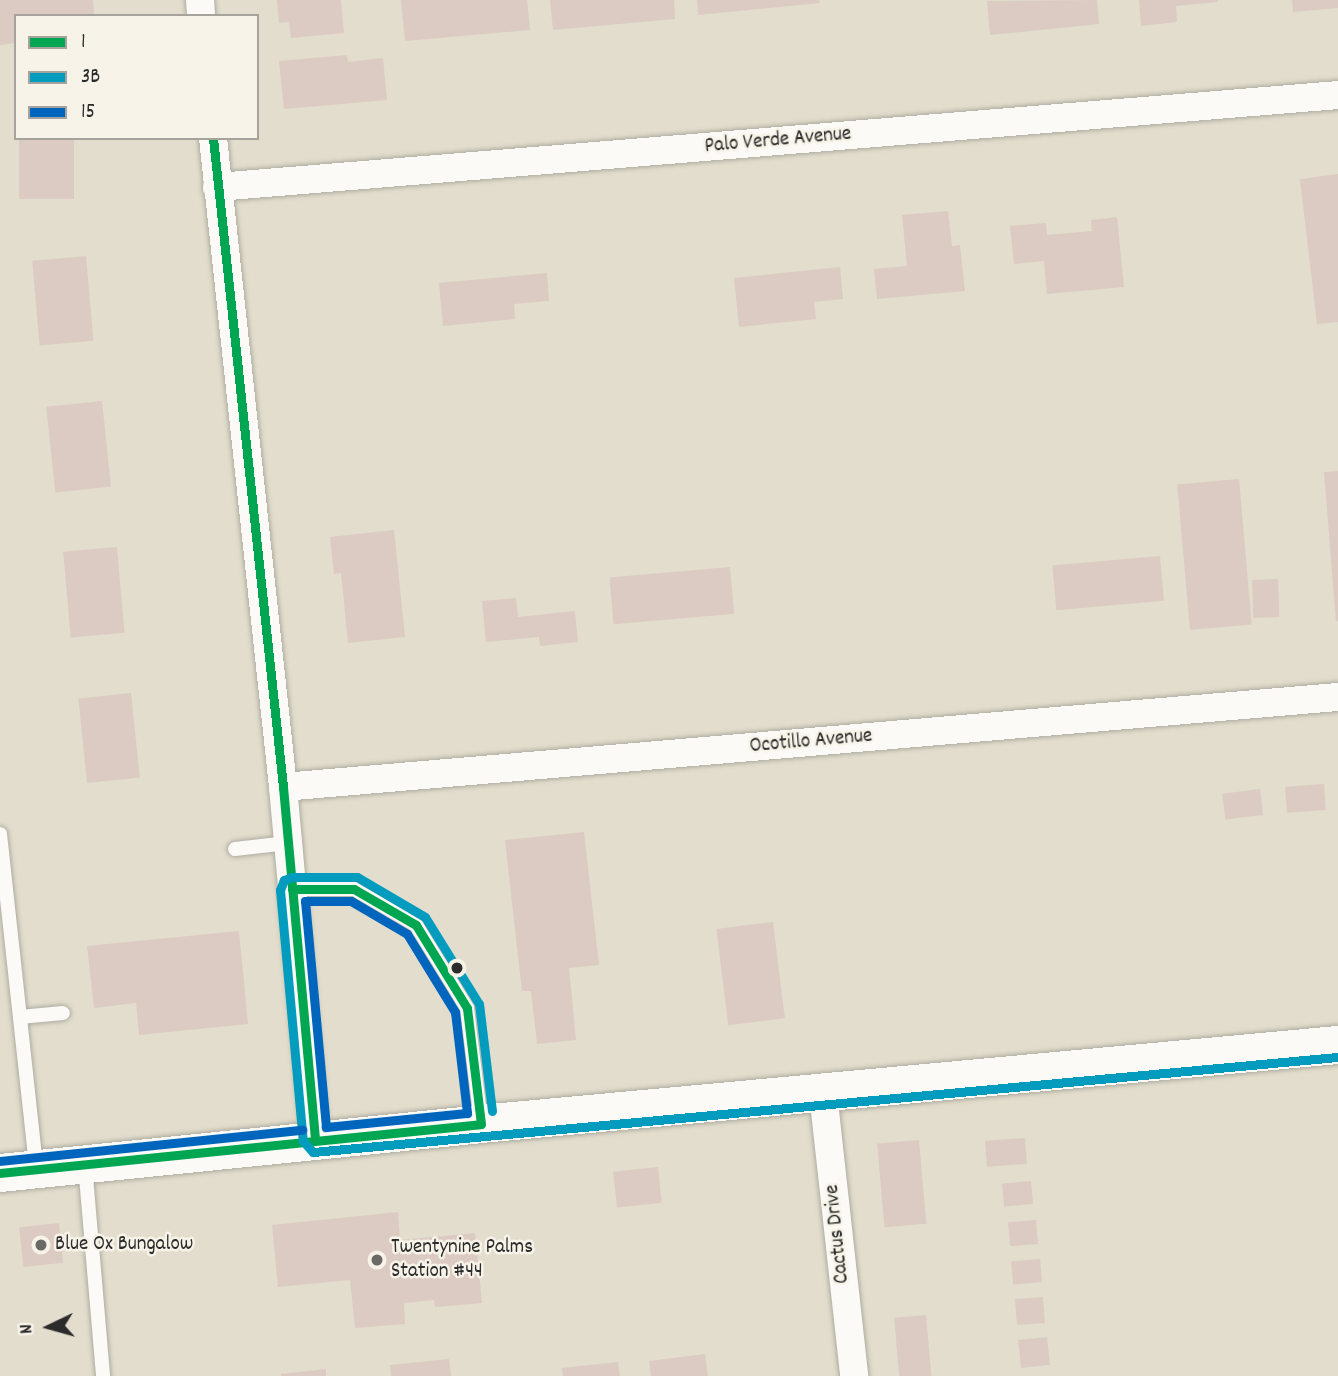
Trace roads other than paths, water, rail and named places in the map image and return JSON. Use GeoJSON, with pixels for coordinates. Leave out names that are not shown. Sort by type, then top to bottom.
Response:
{"type":"FeatureCollection","features":[{"type":"Feature","properties":{"kind":"street","name":"Palo Verde Avenue"},"geometry":{"type":"LineString","coordinates":[[217,187],[1338,95]]}},
{"type":"Feature","properties":{"kind":"street"},"geometry":{"type":"LineString","coordinates":[[213,140],[283,787],[315,1140]]}},
{"type":"Feature","properties":{"kind":"street","name":"Ocotillo Avenue"},"geometry":{"type":"LineString","coordinates":[[283,787],[1338,697]]}},
{"type":"Feature","properties":{"kind":"street"},"geometry":{"type":"LineString","coordinates":[[18,1171],[481,1124],[1338,1045]]}},
{"type":"Feature","properties":{"kind":"street","name":"Cactus Drive"},"geometry":{"type":"LineString","coordinates":[[823,1093],[854,1376]]}},
{"type":"Feature","properties":{"kind":"lane"},"geometry":{"type":"LineString","coordinates":[[0,834],[20,1017],[18,1171]]}},
{"type":"Feature","properties":{"kind":"lane"},"geometry":{"type":"LineString","coordinates":[[235,849],[288,843]]}},
{"type":"Feature","properties":{"kind":"lane"},"geometry":{"type":"LineString","coordinates":[[292,889],[354,889],[416,925],[467,1008],[481,1124]]}},
{"type":"Feature","properties":{"kind":"lane"},"geometry":{"type":"LineString","coordinates":[[20,1017],[63,1013]]}},
{"type":"Feature","properties":{"kind":"lane"},"geometry":{"type":"LineString","coordinates":[[85,1164],[103,1376]]}},
{"type":"Feature","properties":{"kind":"place","name":"Blue Ox Bungalow"},"geometry":{"type":"Point","coordinates":[41,1245]}},
{"type":"Feature","properties":{"kind":"place","name":"Twentynine Palms Station #44"},"geometry":{"type":"Point","coordinates":[377,1260]}}]}
